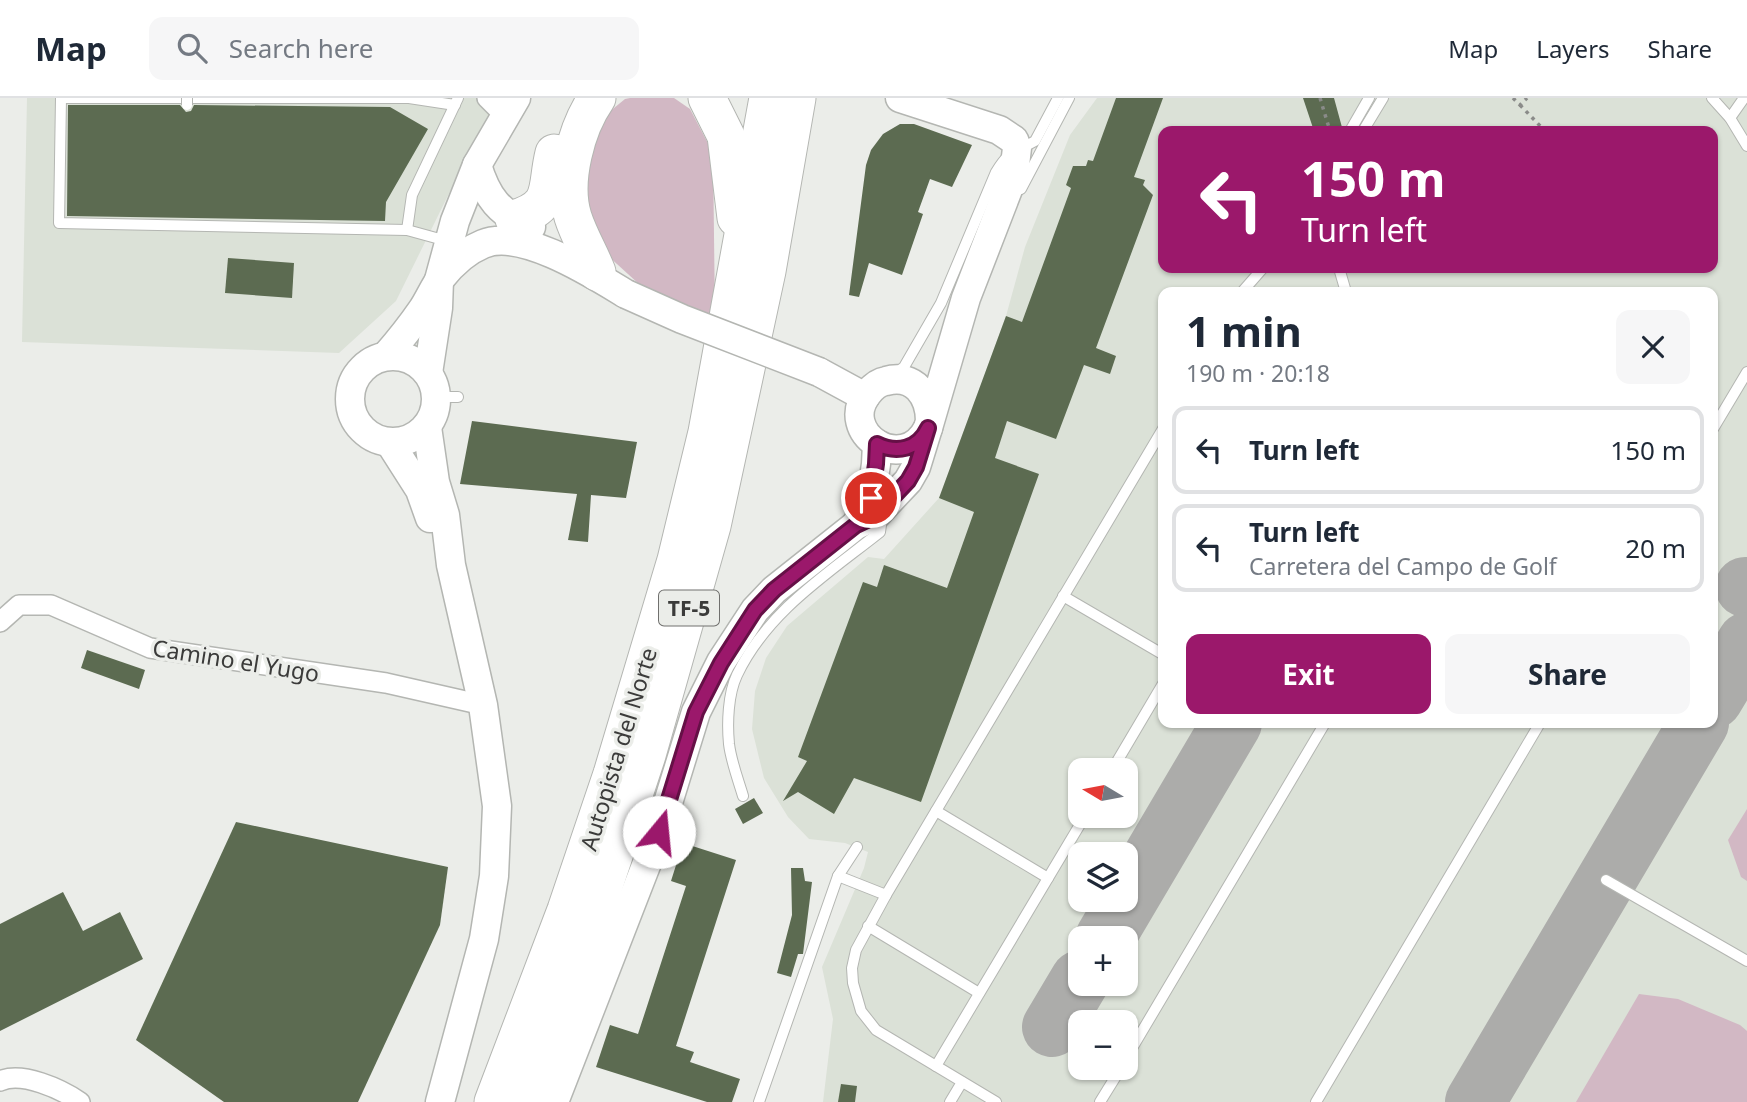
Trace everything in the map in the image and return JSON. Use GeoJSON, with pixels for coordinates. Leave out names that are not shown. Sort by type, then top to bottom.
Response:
{"type":"FeatureCollection","features":[{"type":"Feature","properties":{"kind":"highway"},"geometry":{"type":"LineString","coordinates":[[514,219],[541,207],[548,190],[551,163],[571,98]]}},
{"type":"Feature","properties":{"kind":"highway"},"geometry":{"type":"LineString","coordinates":[[584,98],[568,133],[558,188],[594,271]]}},
{"type":"Feature","properties":{"kind":"highway"},"geometry":{"type":"LineString","coordinates":[[594,271],[570,201],[572,161],[581,125],[597,98]]}},
{"type":"Feature","properties":{"kind":"highway"},"geometry":{"type":"LineString","coordinates":[[707,98],[726,136],[740,257]]}},
{"type":"Feature","properties":{"kind":"highway","name":"Autopista del Norte"},"geometry":{"type":"LineString","coordinates":[[493,1102],[579,873],[612,774],[672,573],[707,432],[768,98]]}},
{"type":"Feature","properties":{"kind":"highway","name":"Autopista del Norte"},"geometry":{"type":"LineString","coordinates":[[524,1102],[598,904],[647,755],[712,526],[767,271],[797,98]]}},
{"type":"Feature","properties":{"kind":"main road"},"geometry":{"type":"LineString","coordinates":[[554,1102],[659,832],[696,712],[721,663],[755,610],[774,590],[856,525],[875,516],[908,481],[916,467],[966,298],[1014,174],[1017,148],[1014,140],[999,130],[911,101]]}},
{"type":"Feature","properties":{"kind":"main road"},"geometry":{"type":"LineString","coordinates":[[441,389],[409,358],[386,356],[370,362],[361,370],[350,394],[350,407],[354,419],[363,431],[376,440],[404,442],[427,427],[441,389],[439,280],[452,231],[502,104]]}},
{"type":"Feature","properties":{"kind":"main road"},"geometry":{"type":"LineString","coordinates":[[477,165],[483,185],[493,202],[514,219],[594,271],[682,319],[819,372],[874,389]]}},
{"type":"Feature","properties":{"kind":"main road"},"geometry":{"type":"LineString","coordinates":[[452,231],[514,219]]}},
{"type":"Feature","properties":{"kind":"main road"},"geometry":{"type":"LineString","coordinates":[[386,356],[424,308],[439,280],[466,253],[485,243],[518,242],[594,271]]}},
{"type":"Feature","properties":{"kind":"main road"},"geometry":{"type":"LineString","coordinates":[[902,380],[920,389],[928,401],[929,425],[916,444],[901,450],[884,448],[869,438],[860,421],[862,404],[874,389],[902,380]]}},
{"type":"Feature","properties":{"kind":"main road"},"geometry":{"type":"LineString","coordinates":[[427,427],[435,482],[445,515],[451,565],[483,705],[497,806],[494,876],[484,939],[440,1102]]}},
{"type":"Feature","properties":{"kind":"main road"},"geometry":{"type":"LineString","coordinates":[[390,443],[419,490],[435,533],[451,565]]}},
{"type":"Feature","properties":{"kind":"main road"},"geometry":{"type":"LineString","coordinates":[[856,525],[871,498],[877,444]]}},
{"type":"Feature","properties":{"kind":"street","name":"Camino el Yugo"},"geometry":{"type":"LineString","coordinates":[[0,622],[19,605],[51,605],[150,648],[386,684],[483,705]]}},
{"type":"Feature","properties":{"kind":"street"},"geometry":{"type":"LineString","coordinates":[[0,1081],[20,1077],[66,1093],[80,1102]]}},
{"type":"Feature","properties":{"kind":"lane"},"geometry":{"type":"LineString","coordinates":[[407,230],[412,195],[457,101],[409,98],[61,98],[60,223],[452,231]]}},
{"type":"Feature","properties":{"kind":"lane"},"geometry":{"type":"LineString","coordinates":[[874,389],[904,367],[935,314],[996,172],[1007,155],[1035,141],[1058,98]]}},
{"type":"Feature","properties":{"kind":"lane"},"geometry":{"type":"LineString","coordinates":[[998,216],[1022,188],[1069,98]]}},
{"type":"Feature","properties":{"kind":"lane"},"geometry":{"type":"LineString","coordinates":[[1353,126],[1369,98]]}},
{"type":"Feature","properties":{"kind":"lane"},"geometry":{"type":"LineString","coordinates":[[1366,126],[1383,98]]}},
{"type":"Feature","properties":{"kind":"lane"},"geometry":{"type":"LineString","coordinates":[[1712,98],[1730,118],[1747,146]]}},
{"type":"Feature","properties":{"kind":"lane"},"geometry":{"type":"LineString","coordinates":[[1730,118],[1744,98]]}},
{"type":"Feature","properties":{"kind":"lane"},"geometry":{"type":"LineString","coordinates":[[1246,287],[1259,273]]}},
{"type":"Feature","properties":{"kind":"lane"},"geometry":{"type":"LineString","coordinates":[[1718,421],[1747,372]]}},
{"type":"Feature","properties":{"kind":"lane"},"geometry":{"type":"LineString","coordinates":[[996,1102],[876,1030],[861,1011],[853,984],[852,968],[856,950],[1158,436]]}},
{"type":"Feature","properties":{"kind":"lane"},"geometry":{"type":"LineString","coordinates":[[1153,444],[1158,447]]}},
{"type":"Feature","properties":{"kind":"lane"},"geometry":{"type":"LineString","coordinates":[[743,796],[729,745],[729,711],[735,677],[759,639],[786,606],[880,532],[883,507]]}},
{"type":"Feature","properties":{"kind":"lane"},"geometry":{"type":"LineString","coordinates":[[1063,596],[1158,651]]}},
{"type":"Feature","properties":{"kind":"lane"},"geometry":{"type":"LineString","coordinates":[[1119,758],[1158,692]]}},
{"type":"Feature","properties":{"kind":"lane"},"geometry":{"type":"LineString","coordinates":[[1138,1038],[1322,728]]}},
{"type":"Feature","properties":{"kind":"lane"},"geometry":{"type":"LineString","coordinates":[[1316,1102],[1537,728]]}},
{"type":"Feature","properties":{"kind":"lane"},"geometry":{"type":"LineString","coordinates":[[936,811],[1048,878]]}},
{"type":"Feature","properties":{"kind":"lane"},"geometry":{"type":"LineString","coordinates":[[936,1066],[1077,828]]}},
{"type":"Feature","properties":{"kind":"lane"},"geometry":{"type":"LineString","coordinates":[[759,1102],[838,876],[857,848]]}},
{"type":"Feature","properties":{"kind":"lane"},"geometry":{"type":"LineString","coordinates":[[838,876],[886,895]]}},
{"type":"Feature","properties":{"kind":"lane"},"geometry":{"type":"LineString","coordinates":[[1606,880],[1747,961]]}},
{"type":"Feature","properties":{"kind":"lane"},"geometry":{"type":"LineString","coordinates":[[868,926],[979,993]]}},
{"type":"Feature","properties":{"kind":"lane"},"geometry":{"type":"LineString","coordinates":[[1100,1102],[1114,1080]]}},
{"type":"Feature","properties":{"kind":"lane"},"geometry":{"type":"LineString","coordinates":[[950,1102],[962,1082]]}},
{"type":"Feature","properties":{"kind":"path"},"geometry":{"type":"LineString","coordinates":[[1320,98],[1328,126]]}},
{"type":"Feature","properties":{"kind":"path"},"geometry":{"type":"LineString","coordinates":[[1513,98],[1540,126]]}},
{"type":"Feature","properties":{"kind":"path"},"geometry":{"type":"LineString","coordinates":[[1520,105],[1527,98]]}},
{"type":"Feature","properties":{"kind":"shaded area"},"geometry":{"type":"Polygon","coordinates":[[[27,98],[501,98],[468,155],[396,301],[339,353],[22,342],[27,98]]]}},
{"type":"Feature","properties":{"kind":"shaded area"},"geometry":{"type":"Polygon","coordinates":[[[674,98],[690,109],[713,153],[715,317],[640,285],[606,254],[584,221],[581,185],[597,122],[625,99],[674,98]]]}},
{"type":"Feature","properties":{"kind":"shaded area"},"geometry":{"type":"Polygon","coordinates":[[[1097,98],[1747,98],[1747,1102],[823,1102],[833,1019],[822,967],[864,868],[868,852],[845,843],[809,839],[788,817],[764,778],[752,729],[755,691],[766,658],[787,626],[868,557],[884,559],[939,498],[1006,316],[1025,247],[1070,135],[1097,98]]]}},
{"type":"Feature","properties":{"kind":"shaded area"},"geometry":{"type":"Polygon","coordinates":[[[1747,809],[1747,881],[1741,877],[1728,840],[1747,809]]]}},
{"type":"Feature","properties":{"kind":"shaded area"},"geometry":{"type":"Polygon","coordinates":[[[1639,994],[1678,999],[1740,1025],[1747,1031],[1747,1102],[1576,1102],[1639,994]]]}},
{"type":"Feature","properties":{"kind":"building"},"geometry":{"type":"Polygon","coordinates":[[[1116,98],[1163,98],[1134,177],[1145,180],[1143,185],[1153,195],[1096,348],[1116,356],[1110,374],[1084,365],[1056,439],[1007,421],[995,458],[1039,474],[921,802],[854,778],[834,814],[798,792],[783,801],[807,761],[798,757],[863,582],[877,587],[884,565],[947,588],[974,512],[939,498],[1006,316],[1022,322],[1071,188],[1066,185],[1073,166],[1086,166],[1088,160],[1093,161],[1116,98]]]}},
{"type":"Feature","properties":{"kind":"building"},"geometry":{"type":"Polygon","coordinates":[[[1303,98],[1334,98],[1342,126],[1312,126],[1303,98]]]}},
{"type":"Feature","properties":{"kind":"building"},"geometry":{"type":"Polygon","coordinates":[[[68,105],[180,105],[186,112],[191,111],[194,105],[390,107],[428,129],[386,202],[385,221],[67,216],[68,105]]]}},
{"type":"Feature","properties":{"kind":"building"},"geometry":{"type":"Polygon","coordinates":[[[900,124],[914,124],[972,145],[952,187],[930,179],[918,212],[923,214],[902,275],[869,263],[859,297],[849,295],[866,165],[871,150],[883,134],[900,124]]]}},
{"type":"Feature","properties":{"kind":"building"},"geometry":{"type":"Polygon","coordinates":[[[228,258],[294,263],[292,298],[225,293],[228,258]]]}},
{"type":"Feature","properties":{"kind":"building"},"geometry":{"type":"Polygon","coordinates":[[[472,421],[637,442],[626,498],[591,495],[588,542],[568,540],[577,494],[460,484],[472,421]]]}},
{"type":"Feature","properties":{"kind":"building"},"geometry":{"type":"Polygon","coordinates":[[[87,650],[145,670],[139,689],[81,668],[87,650]]]}},
{"type":"Feature","properties":{"kind":"building"},"geometry":{"type":"Polygon","coordinates":[[[754,798],[763,813],[743,824],[735,809],[754,798]]]}},
{"type":"Feature","properties":{"kind":"building"},"geometry":{"type":"Polygon","coordinates":[[[236,822],[448,867],[440,925],[358,1102],[224,1102],[136,1040],[236,822]]]}},
{"type":"Feature","properties":{"kind":"building"},"geometry":{"type":"Polygon","coordinates":[[[683,843],[736,860],[676,1046],[694,1052],[690,1062],[740,1079],[732,1102],[707,1102],[596,1067],[610,1025],[638,1034],[686,886],[671,881],[683,843]]]}},
{"type":"Feature","properties":{"kind":"building"},"geometry":{"type":"Polygon","coordinates":[[[791,868],[803,868],[805,881],[812,882],[803,954],[798,954],[791,977],[777,973],[792,915],[791,868]]]}},
{"type":"Feature","properties":{"kind":"building"},"geometry":{"type":"Polygon","coordinates":[[[63,892],[83,931],[120,912],[143,959],[0,1031],[0,924],[63,892]]]}},
{"type":"Feature","properties":{"kind":"building"},"geometry":{"type":"Polygon","coordinates":[[[841,1084],[857,1086],[855,1102],[838,1102],[841,1084]]]}},
{"type":"Feature","properties":{"kind":"taxiway"},"geometry":{"type":"LineString","coordinates":[[1718,691],[1747,642]]}},
{"type":"Feature","properties":{"kind":"taxiway"},"geometry":{"type":"LineString","coordinates":[[1112,926],[1229,728]]}},
{"type":"Feature","properties":{"kind":"taxiway"},"geometry":{"type":"LineString","coordinates":[[1475,1102],[1696,728]]}},
{"type":"Feature","properties":{"kind":"taxiway"},"geometry":{"type":"LineString","coordinates":[[1052,1027],[1070,996]]}},
{"type":"Feature","properties":{"kind":"route"},"geometry":{"type":"LineString","coordinates":[[659,832],[696,712],[721,663],[755,610],[774,590],[856,525],[875,516],[908,481],[916,467],[928,428],[916,444],[901,450],[884,448],[877,444],[871,498]]}}]}
